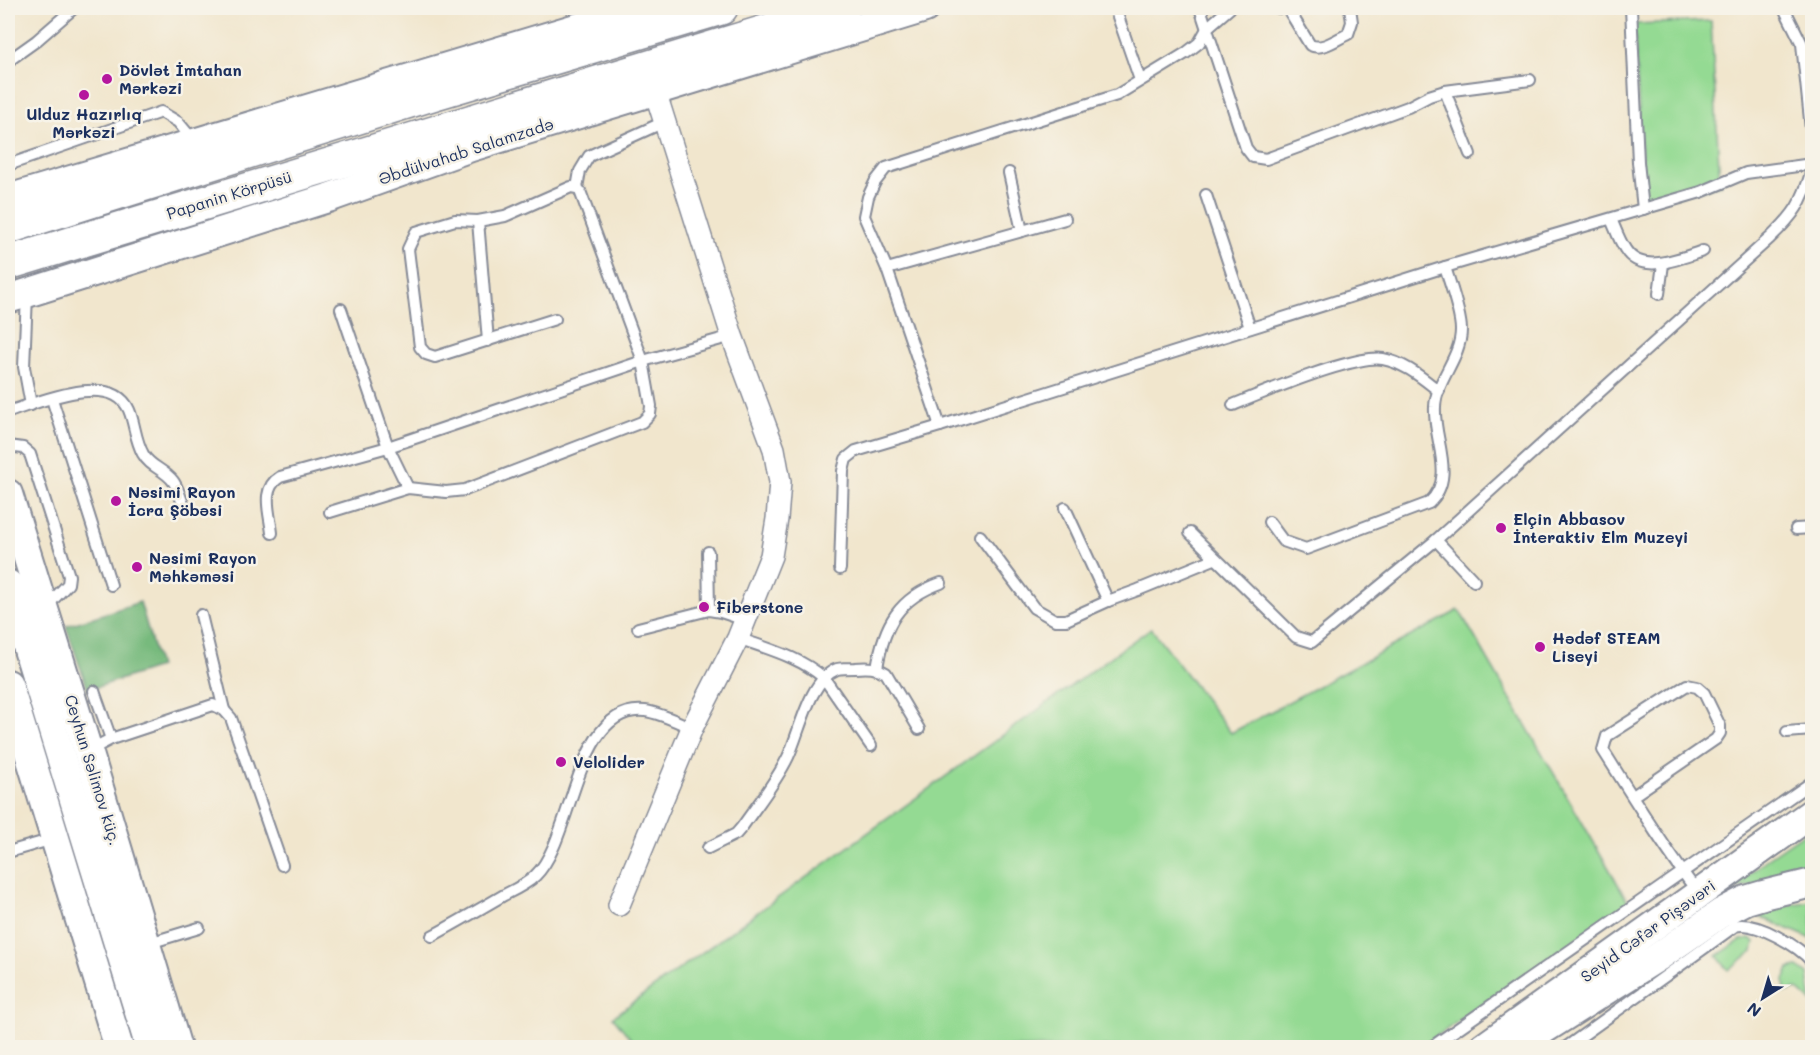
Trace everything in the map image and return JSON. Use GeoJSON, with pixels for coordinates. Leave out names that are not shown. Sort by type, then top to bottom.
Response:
{"type":"FeatureCollection","features":[{"type":"Feature","properties":{"kind":"main road"},"geometry":{"type":"LineString","coordinates":[[8,199],[551,35],[606,13],[643,8]]}},
{"type":"Feature","properties":{"kind":"main road"},"geometry":{"type":"LineString","coordinates":[[8,227],[435,93],[720,8]]}},
{"type":"Feature","properties":{"kind":"main road","name":"Əbdülvahab Salamzadə"},"geometry":{"type":"LineString","coordinates":[[450,128],[843,8]]}},
{"type":"Feature","properties":{"kind":"main road","name":"Əbdülvahab Salamzadə"},"geometry":{"type":"LineString","coordinates":[[17,295],[316,202],[471,147],[925,8]]}},
{"type":"Feature","properties":{"kind":"main road"},"geometry":{"type":"LineString","coordinates":[[511,70],[551,35]]}},
{"type":"Feature","properties":{"kind":"main road"},"geometry":{"type":"LineString","coordinates":[[697,78],[736,40]]}},
{"type":"Feature","properties":{"kind":"main road"},"geometry":{"type":"LineString","coordinates":[[522,106],[578,114]]}},
{"type":"Feature","properties":{"kind":"main road","name":"Papanin Körpüsü"},"geometry":{"type":"LineString","coordinates":[[8,263],[450,128]]}},
{"type":"Feature","properties":{"kind":"main road","name":"Ceyhun Səlimov küç."},"geometry":{"type":"LineString","coordinates":[[8,494],[44,609],[99,745],[146,944],[177,1047]]}},
{"type":"Feature","properties":{"kind":"main road","name":"Ceyhun Səlimov küç."},"geometry":{"type":"LineString","coordinates":[[8,584],[150,1047]]}},
{"type":"Feature","properties":{"kind":"main road"},"geometry":{"type":"LineString","coordinates":[[8,684],[118,1047]]}},
{"type":"Feature","properties":{"kind":"main road","name":"Seyid Cəfər Pişəvəri"},"geometry":{"type":"LineString","coordinates":[[1525,1045],[1651,946],[1691,884],[1812,813]]}},
{"type":"Feature","properties":{"kind":"main road"},"geometry":{"type":"LineString","coordinates":[[97,872],[146,944]]}},
{"type":"Feature","properties":{"kind":"main road","name":"Seyid Cəfər Pişəvəri"},"geometry":{"type":"LineString","coordinates":[[1483,1047],[1651,946],[1746,900],[1812,883]]}},
{"type":"Feature","properties":{"kind":"street"},"geometry":{"type":"LineString","coordinates":[[619,905],[692,728],[742,629],[771,556],[780,482],[774,449],[732,336],[655,91]]}},
{"type":"Feature","properties":{"kind":"lane"},"geometry":{"type":"LineString","coordinates":[[8,61],[36,41],[74,8]]}},
{"type":"Feature","properties":{"kind":"lane"},"geometry":{"type":"LineString","coordinates":[[1115,8],[1140,80]]}},
{"type":"Feature","properties":{"kind":"lane"},"geometry":{"type":"LineString","coordinates":[[1200,8],[1246,148],[1253,157],[1266,159],[1408,107],[1445,91],[1530,80]]}},
{"type":"Feature","properties":{"kind":"lane"},"geometry":{"type":"LineString","coordinates":[[940,426],[888,269],[864,216],[874,182],[886,168],[1118,95],[1199,43],[1208,27],[1230,8]]}},
{"type":"Feature","properties":{"kind":"lane"},"geometry":{"type":"LineString","coordinates":[[1284,8],[1302,8]]}},
{"type":"Feature","properties":{"kind":"lane"},"geometry":{"type":"LineString","coordinates":[[1284,8],[1310,45],[1315,47],[1348,34],[1352,22],[1350,8]]}},
{"type":"Feature","properties":{"kind":"lane"},"geometry":{"type":"LineString","coordinates":[[1631,8],[1638,162],[1643,209]]}},
{"type":"Feature","properties":{"kind":"lane"},"geometry":{"type":"LineString","coordinates":[[1784,8],[1802,44],[1812,139]]}},
{"type":"Feature","properties":{"kind":"lane"},"geometry":{"type":"LineString","coordinates":[[1445,91],[1470,154]]}},
{"type":"Feature","properties":{"kind":"lane"},"geometry":{"type":"LineString","coordinates":[[8,165],[162,112],[178,122],[195,142]]}},
{"type":"Feature","properties":{"kind":"lane"},"geometry":{"type":"LineString","coordinates":[[330,512],[408,488],[446,492],[465,490],[642,422],[650,414],[651,406],[643,361],[577,188],[580,171],[589,156],[664,122]]}},
{"type":"Feature","properties":{"kind":"lane"},"geometry":{"type":"LineString","coordinates":[[840,569],[843,471],[846,459],[856,451],[1445,267],[1701,192],[1746,173],[1812,164]]}},
{"type":"Feature","properties":{"kind":"lane"},"geometry":{"type":"LineString","coordinates":[[1190,533],[1296,637],[1312,642],[1436,540],[1789,220],[1804,196],[1812,170]]}},
{"type":"Feature","properties":{"kind":"lane"},"geometry":{"type":"LineString","coordinates":[[1009,172],[1022,231]]}},
{"type":"Feature","properties":{"kind":"lane"},"geometry":{"type":"LineString","coordinates":[[555,319],[435,357],[426,354],[420,347],[408,249],[416,232],[455,220],[478,221],[505,216],[571,188],[577,188]]}},
{"type":"Feature","properties":{"kind":"lane"},"geometry":{"type":"LineString","coordinates":[[1206,195],[1250,328]]}},
{"type":"Feature","properties":{"kind":"lane"},"geometry":{"type":"LineString","coordinates":[[888,269],[1065,219]]}},
{"type":"Feature","properties":{"kind":"lane"},"geometry":{"type":"LineString","coordinates":[[1611,219],[1625,249],[1631,257],[1640,261],[1663,264],[1703,251]]}},
{"type":"Feature","properties":{"kind":"lane"},"geometry":{"type":"LineString","coordinates":[[478,221],[488,341]]}},
{"type":"Feature","properties":{"kind":"lane"},"geometry":{"type":"LineString","coordinates":[[1659,294],[1663,264]]}},
{"type":"Feature","properties":{"kind":"lane"},"geometry":{"type":"LineString","coordinates":[[1269,522],[1283,541],[1306,549],[1429,503],[1437,495],[1444,475],[1435,404],[1456,352],[1461,327],[1445,267]]}},
{"type":"Feature","properties":{"kind":"lane"},"geometry":{"type":"LineString","coordinates":[[17,295],[24,367],[31,405]]}},
{"type":"Feature","properties":{"kind":"lane"},"geometry":{"type":"LineString","coordinates":[[341,309],[388,447],[408,488]]}},
{"type":"Feature","properties":{"kind":"lane"},"geometry":{"type":"LineString","coordinates":[[272,533],[267,490],[272,481],[280,477],[388,447],[643,361],[732,336]]}},
{"type":"Feature","properties":{"kind":"lane"},"geometry":{"type":"LineString","coordinates":[[1233,405],[1272,389],[1364,360],[1381,359],[1398,363],[1439,391]]}},
{"type":"Feature","properties":{"kind":"lane"},"geometry":{"type":"LineString","coordinates":[[8,412],[98,389],[112,392],[123,400],[130,411],[134,431],[146,460],[174,482],[184,506]]}},
{"type":"Feature","properties":{"kind":"lane"},"geometry":{"type":"LineString","coordinates":[[52,399],[111,585]]}},
{"type":"Feature","properties":{"kind":"lane"},"geometry":{"type":"LineString","coordinates":[[8,446],[23,448],[30,454],[69,576],[68,584],[44,609]]}},
{"type":"Feature","properties":{"kind":"lane"},"geometry":{"type":"LineString","coordinates":[[1065,508],[1107,601]]}},
{"type":"Feature","properties":{"kind":"lane"},"geometry":{"type":"LineString","coordinates":[[1796,529],[1812,528]]}},
{"type":"Feature","properties":{"kind":"lane"},"geometry":{"type":"LineString","coordinates":[[980,536],[1029,602],[1041,613],[1055,620],[1066,620],[1107,601],[1138,591],[1214,559]]}},
{"type":"Feature","properties":{"kind":"lane"},"geometry":{"type":"LineString","coordinates":[[1436,540],[1474,581]]}},
{"type":"Feature","properties":{"kind":"lane"},"geometry":{"type":"LineString","coordinates":[[708,552],[709,610]]}},
{"type":"Feature","properties":{"kind":"lane"},"geometry":{"type":"LineString","coordinates":[[877,668],[884,637],[893,618],[909,598],[941,583]]}},
{"type":"Feature","properties":{"kind":"lane"},"geometry":{"type":"LineString","coordinates":[[638,628],[709,610],[722,612],[742,629],[802,662],[824,678],[871,746]]}},
{"type":"Feature","properties":{"kind":"lane"},"geometry":{"type":"LineString","coordinates":[[201,615],[224,710]]}},
{"type":"Feature","properties":{"kind":"lane"},"geometry":{"type":"LineString","coordinates":[[708,848],[736,834],[779,774],[814,692],[824,678],[837,669],[877,668],[886,673],[919,729]]}},
{"type":"Feature","properties":{"kind":"lane"},"geometry":{"type":"LineString","coordinates":[[1633,796],[1716,739],[1720,733],[1704,693],[1697,687],[1687,685],[1607,736],[1603,750],[1633,796],[1691,884]]}},
{"type":"Feature","properties":{"kind":"lane"},"geometry":{"type":"LineString","coordinates":[[94,691],[99,745],[213,705],[224,710],[231,718],[282,865]]}},
{"type":"Feature","properties":{"kind":"lane"},"geometry":{"type":"LineString","coordinates":[[432,936],[535,876],[547,860],[562,826],[583,763],[606,724],[621,713],[645,711],[692,728]]}},
{"type":"Feature","properties":{"kind":"lane"},"geometry":{"type":"LineString","coordinates":[[1787,732],[1812,730]]}},
{"type":"Feature","properties":{"kind":"lane"},"geometry":{"type":"LineString","coordinates":[[1430,1047],[1691,884],[1812,782]]}},
{"type":"Feature","properties":{"kind":"lane"},"geometry":{"type":"LineString","coordinates":[[8,852],[56,838]]}},
{"type":"Feature","properties":{"kind":"lane"},"geometry":{"type":"LineString","coordinates":[[1565,1047],[1735,926],[1747,924],[1758,928],[1801,951],[1812,962]]}},
{"type":"Feature","properties":{"kind":"lane"},"geometry":{"type":"LineString","coordinates":[[146,944],[199,928]]}},
{"type":"Feature","properties":{"kind":"green space"},"geometry":{"type":"Polygon","coordinates":[[[1711,21],[1720,185],[1644,205],[1634,24],[1711,21]]]}},
{"type":"Feature","properties":{"kind":"green space"},"geometry":{"type":"Polygon","coordinates":[[[140,602],[159,667],[88,690],[66,626],[140,602]]]}},
{"type":"Feature","properties":{"kind":"green space"},"geometry":{"type":"Polygon","coordinates":[[[1459,610],[1629,903],[1421,1047],[638,1048],[613,1017],[1151,628],[1231,733],[1459,610]]]}},
{"type":"Feature","properties":{"kind":"green space"},"geometry":{"type":"Polygon","coordinates":[[[1812,828],[1812,872],[1730,890],[1767,859],[1812,828]]]}},
{"type":"Feature","properties":{"kind":"green space"},"geometry":{"type":"Polygon","coordinates":[[[1812,901],[1812,939],[1749,912],[1812,901]]]}},
{"type":"Feature","properties":{"kind":"green space"},"geometry":{"type":"Polygon","coordinates":[[[1751,938],[1755,942],[1753,951],[1728,970],[1717,956],[1741,940],[1751,938]]]}},
{"type":"Feature","properties":{"kind":"green space"},"geometry":{"type":"Polygon","coordinates":[[[1798,967],[1808,974],[1812,1002],[1797,989],[1785,992],[1784,980],[1789,969],[1798,967]]]}},
{"type":"Feature","properties":{"kind":"place","name":"Dövlət İmtahan Mərkəzi"},"geometry":{"type":"Point","coordinates":[107,79]}},
{"type":"Feature","properties":{"kind":"place","name":"Ulduz Hazırlıq Mərkəzi"},"geometry":{"type":"Point","coordinates":[84,95]}},
{"type":"Feature","properties":{"kind":"place","name":"Nəsimi Rayon İcra Şöbəsi"},"geometry":{"type":"Point","coordinates":[116,501]}},
{"type":"Feature","properties":{"kind":"place","name":"Elçin Abbasov İnteraktiv Elm Muzeyi"},"geometry":{"type":"Point","coordinates":[1501,528]}},
{"type":"Feature","properties":{"kind":"place","name":"Nəsimi Rayon Məhkəməsi"},"geometry":{"type":"Point","coordinates":[137,567]}},
{"type":"Feature","properties":{"kind":"place","name":"Fiberstone"},"geometry":{"type":"Point","coordinates":[704,607]}},
{"type":"Feature","properties":{"kind":"place","name":"Hədəf STEAM Liseyi"},"geometry":{"type":"Point","coordinates":[1540,647]}},
{"type":"Feature","properties":{"kind":"place","name":"Velolider"},"geometry":{"type":"Point","coordinates":[561,762]}}]}
